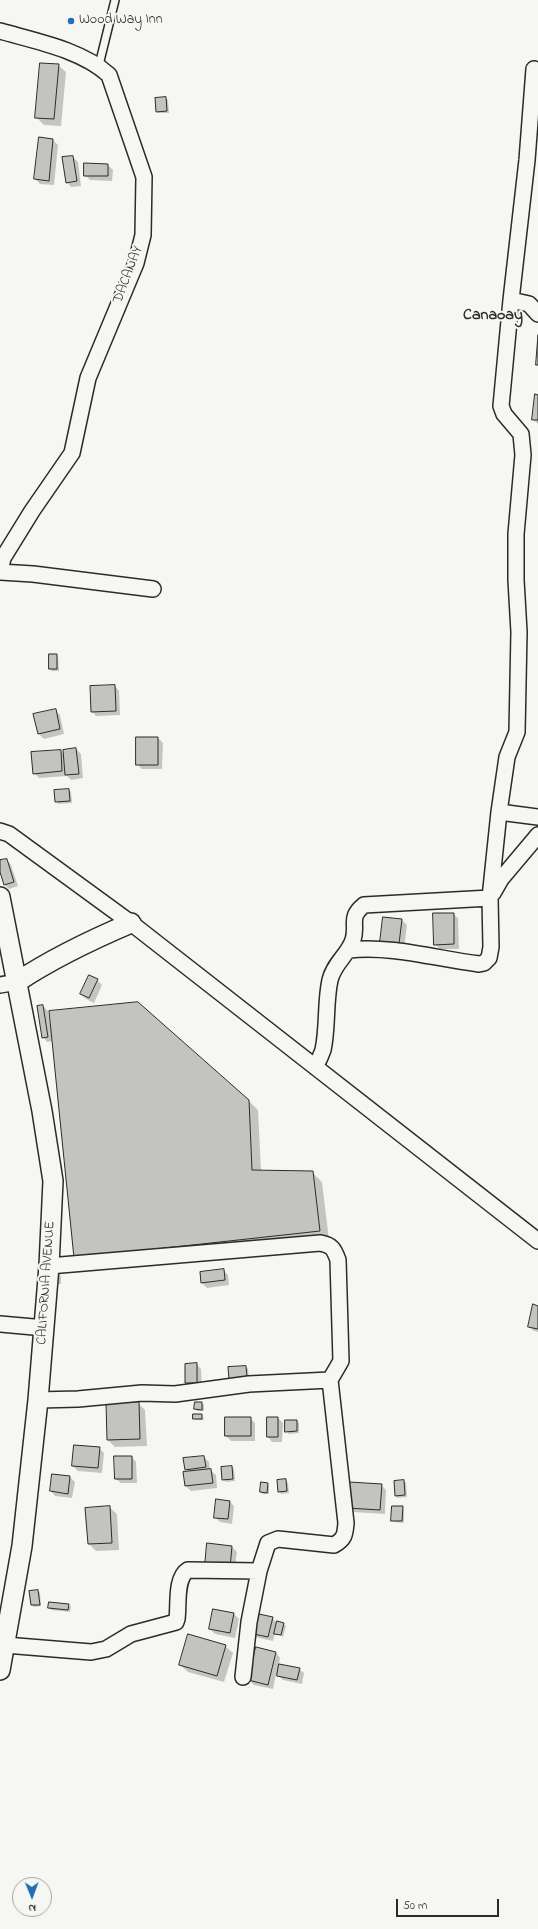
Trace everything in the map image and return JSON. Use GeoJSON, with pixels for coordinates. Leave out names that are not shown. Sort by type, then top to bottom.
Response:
{"type":"FeatureCollection","features":[{"type":"Feature","properties":{"kind":"street"},"geometry":{"type":"LineString","coordinates":[[0,31],[50,45],[99,65]]}},
{"type":"Feature","properties":{"kind":"street","name":"DACANAY"},"geometry":{"type":"LineString","coordinates":[[1,565],[32,511],[72,453],[88,378],[136,263],[143,235],[144,177],[109,75],[99,65]]}},
{"type":"Feature","properties":{"kind":"street"},"geometry":{"type":"LineString","coordinates":[[349,950],[363,948],[433,956],[478,964],[484,963],[489,958],[491,947],[490,898],[499,812],[507,757],[517,732],[518,663],[516,534],[523,448],[521,434],[504,414],[501,406],[527,160],[534,69]]}},
{"type":"Feature","properties":{"kind":"street"},"geometry":{"type":"LineString","coordinates":[[511,300],[529,304],[535,308],[538,314]]}},
{"type":"Feature","properties":{"kind":"street"},"geometry":{"type":"LineString","coordinates":[[1,565],[33,574],[153,589]]}},
{"type":"Feature","properties":{"kind":"street"},"geometry":{"type":"LineString","coordinates":[[499,812],[538,817]]}},
{"type":"Feature","properties":{"kind":"street"},"geometry":{"type":"LineString","coordinates":[[0,831],[9,834],[131,923],[538,1240]]}},
{"type":"Feature","properties":{"kind":"street"},"geometry":{"type":"LineString","coordinates":[[490,898],[501,879],[538,835]]}},
{"type":"Feature","properties":{"kind":"street","name":"CALIFORNIA AVENUE"},"geometry":{"type":"LineString","coordinates":[[0,897],[8,984],[42,1111],[53,1181],[45,1328],[38,1400],[22,1546],[0,1670]]}},
{"type":"Feature","properties":{"kind":"street"},"geometry":{"type":"LineString","coordinates":[[315,1067],[323,1051],[330,979],[335,966],[349,950],[354,938],[354,918],[358,910],[364,904],[490,898]]}},
{"type":"Feature","properties":{"kind":"street"},"geometry":{"type":"LineString","coordinates":[[8,984],[83,943],[131,923]]}},
{"type":"Feature","properties":{"kind":"street"},"geometry":{"type":"LineString","coordinates":[[49,1266],[320,1243],[329,1245],[334,1249],[338,1260],[341,1361],[330,1380],[346,1523],[345,1537],[342,1541],[334,1544],[278,1539],[272,1540],[268,1543],[259,1571],[249,1622],[243,1677]]}},
{"type":"Feature","properties":{"kind":"street"},"geometry":{"type":"LineString","coordinates":[[0,1324],[45,1328]]}},
{"type":"Feature","properties":{"kind":"street"},"geometry":{"type":"LineString","coordinates":[[38,1400],[78,1399],[142,1393],[175,1394],[249,1384],[330,1380]]}},
{"type":"Feature","properties":{"kind":"street"},"geometry":{"type":"LineString","coordinates":[[5,1645],[91,1652],[106,1649],[131,1634],[176,1622],[178,1619],[180,1581],[184,1572],[188,1570],[259,1571]]}},
{"type":"Feature","properties":{"kind":"lane"},"geometry":{"type":"LineString","coordinates":[[99,65],[115,0]]}},
{"type":"Feature","properties":{"kind":"building"},"geometry":{"type":"Polygon","coordinates":[[[40,63],[59,64],[54,119],[35,118],[40,63]]]}},
{"type":"Feature","properties":{"kind":"building"},"geometry":{"type":"Polygon","coordinates":[[[166,97],[167,111],[156,112],[155,98],[166,97]]]}},
{"type":"Feature","properties":{"kind":"building"},"geometry":{"type":"Polygon","coordinates":[[[39,137],[53,139],[49,181],[34,179],[39,137]]]}},
{"type":"Feature","properties":{"kind":"building"},"geometry":{"type":"Polygon","coordinates":[[[73,156],[77,181],[66,183],[62,157],[73,156]]]}},
{"type":"Feature","properties":{"kind":"building"},"geometry":{"type":"Polygon","coordinates":[[[84,163],[108,164],[108,176],[84,176],[84,163]]]}},
{"type":"Feature","properties":{"kind":"building"},"geometry":{"type":"Polygon","coordinates":[[[538,335],[538,365],[536,365],[538,335]]]}},
{"type":"Feature","properties":{"kind":"building"},"geometry":{"type":"Polygon","coordinates":[[[535,394],[538,395],[538,420],[532,420],[535,394]]]}},
{"type":"Feature","properties":{"kind":"building"},"geometry":{"type":"Polygon","coordinates":[[[49,654],[57,654],[57,669],[49,669],[49,654]]]}},
{"type":"Feature","properties":{"kind":"building"},"geometry":{"type":"Polygon","coordinates":[[[115,685],[116,711],[91,712],[90,686],[115,685]]]}},
{"type":"Feature","properties":{"kind":"building"},"geometry":{"type":"Polygon","coordinates":[[[56,709],[60,729],[38,734],[33,714],[56,709]]]}},
{"type":"Feature","properties":{"kind":"building"},"geometry":{"type":"Polygon","coordinates":[[[136,737],[158,737],[158,765],[136,765],[136,737]]]}},
{"type":"Feature","properties":{"kind":"building"},"geometry":{"type":"Polygon","coordinates":[[[76,748],[79,774],[65,775],[63,750],[76,748]]]}},
{"type":"Feature","properties":{"kind":"building"},"geometry":{"type":"Polygon","coordinates":[[[61,750],[62,771],[33,774],[31,752],[61,750]]]}},
{"type":"Feature","properties":{"kind":"building"},"geometry":{"type":"Polygon","coordinates":[[[69,789],[70,801],[55,802],[54,790],[69,789]]]}},
{"type":"Feature","properties":{"kind":"building"},"geometry":{"type":"Polygon","coordinates":[[[7,859],[14,882],[4,885],[0,872],[0,860],[7,859]]]}},
{"type":"Feature","properties":{"kind":"building"},"geometry":{"type":"Polygon","coordinates":[[[433,913],[454,913],[454,944],[434,945],[433,913]]]}},
{"type":"Feature","properties":{"kind":"building"},"geometry":{"type":"Polygon","coordinates":[[[383,917],[402,919],[399,944],[380,942],[383,917]]]}},
{"type":"Feature","properties":{"kind":"building"},"geometry":{"type":"Polygon","coordinates":[[[89,975],[98,979],[89,998],[80,994],[89,975]]]}},
{"type":"Feature","properties":{"kind":"building"},"geometry":{"type":"Polygon","coordinates":[[[138,1002],[249,1100],[252,1170],[313,1171],[320,1231],[74,1258],[49,1011],[138,1002]]]}},
{"type":"Feature","properties":{"kind":"building"},"geometry":{"type":"Polygon","coordinates":[[[43,1005],[48,1037],[42,1038],[37,1006],[43,1005]]]}},
{"type":"Feature","properties":{"kind":"building"},"geometry":{"type":"Polygon","coordinates":[[[224,1269],[225,1280],[201,1283],[200,1272],[224,1269]]]}},
{"type":"Feature","properties":{"kind":"building"},"geometry":{"type":"Polygon","coordinates":[[[533,1304],[538,1306],[538,1329],[528,1327],[533,1304]]]}},
{"type":"Feature","properties":{"kind":"building"},"geometry":{"type":"Polygon","coordinates":[[[197,1363],[197,1383],[185,1383],[185,1364],[197,1363]]]}},
{"type":"Feature","properties":{"kind":"building"},"geometry":{"type":"Polygon","coordinates":[[[246,1366],[247,1377],[229,1379],[228,1367],[246,1366]]]}},
{"type":"Feature","properties":{"kind":"building"},"geometry":{"type":"Polygon","coordinates":[[[139,1402],[140,1439],[107,1440],[106,1403],[139,1402]]]}},
{"type":"Feature","properties":{"kind":"building"},"geometry":{"type":"Polygon","coordinates":[[[195,1402],[202,1402],[202,1410],[194,1409],[195,1402]]]}},
{"type":"Feature","properties":{"kind":"building"},"geometry":{"type":"Polygon","coordinates":[[[193,1414],[202,1414],[202,1419],[193,1419],[193,1414]]]}},
{"type":"Feature","properties":{"kind":"building"},"geometry":{"type":"Polygon","coordinates":[[[225,1417],[251,1417],[251,1436],[225,1436],[225,1417]]]}},
{"type":"Feature","properties":{"kind":"building"},"geometry":{"type":"Polygon","coordinates":[[[267,1417],[278,1417],[278,1437],[267,1437],[267,1417]]]}},
{"type":"Feature","properties":{"kind":"building"},"geometry":{"type":"Polygon","coordinates":[[[285,1420],[297,1420],[297,1431],[285,1432],[285,1420]]]}},
{"type":"Feature","properties":{"kind":"building"},"geometry":{"type":"Polygon","coordinates":[[[74,1445],[100,1447],[98,1468],[72,1466],[74,1445]]]}},
{"type":"Feature","properties":{"kind":"building"},"geometry":{"type":"Polygon","coordinates":[[[114,1456],[132,1456],[132,1479],[115,1479],[114,1456]]]}},
{"type":"Feature","properties":{"kind":"building"},"geometry":{"type":"Polygon","coordinates":[[[204,1456],[206,1467],[185,1470],[183,1458],[204,1456]]]}},
{"type":"Feature","properties":{"kind":"building"},"geometry":{"type":"Polygon","coordinates":[[[232,1466],[233,1479],[222,1480],[221,1467],[232,1466]]]}},
{"type":"Feature","properties":{"kind":"building"},"geometry":{"type":"Polygon","coordinates":[[[211,1469],[213,1483],[185,1486],[183,1472],[211,1469]]]}},
{"type":"Feature","properties":{"kind":"building"},"geometry":{"type":"Polygon","coordinates":[[[52,1474],[70,1476],[68,1494],[50,1491],[52,1474]]]}},
{"type":"Feature","properties":{"kind":"building"},"geometry":{"type":"Polygon","coordinates":[[[286,1479],[287,1491],[278,1492],[277,1480],[286,1479]]]}},
{"type":"Feature","properties":{"kind":"building"},"geometry":{"type":"Polygon","coordinates":[[[404,1480],[405,1495],[395,1496],[394,1481],[404,1480]]]}},
{"type":"Feature","properties":{"kind":"building"},"geometry":{"type":"Polygon","coordinates":[[[261,1482],[268,1483],[267,1493],[260,1492],[261,1482]]]}},
{"type":"Feature","properties":{"kind":"building"},"geometry":{"type":"Polygon","coordinates":[[[349,1482],[382,1484],[380,1510],[347,1508],[349,1482]]]}},
{"type":"Feature","properties":{"kind":"building"},"geometry":{"type":"Polygon","coordinates":[[[216,1499],[230,1501],[228,1519],[214,1518],[216,1499]]]}},
{"type":"Feature","properties":{"kind":"building"},"geometry":{"type":"Polygon","coordinates":[[[110,1506],[112,1543],[88,1544],[85,1508],[110,1506]]]}},
{"type":"Feature","properties":{"kind":"building"},"geometry":{"type":"Polygon","coordinates":[[[392,1506],[403,1506],[402,1521],[391,1521],[392,1506]]]}},
{"type":"Feature","properties":{"kind":"building"},"geometry":{"type":"Polygon","coordinates":[[[207,1543],[232,1546],[230,1568],[205,1566],[207,1543]]]}},
{"type":"Feature","properties":{"kind":"building"},"geometry":{"type":"Polygon","coordinates":[[[38,1590],[40,1605],[31,1605],[29,1591],[38,1590]]]}},
{"type":"Feature","properties":{"kind":"building"},"geometry":{"type":"Polygon","coordinates":[[[49,1602],[69,1604],[68,1610],[48,1608],[49,1602]]]}},
{"type":"Feature","properties":{"kind":"building"},"geometry":{"type":"Polygon","coordinates":[[[213,1609],[234,1613],[230,1633],[209,1629],[213,1609]]]}},
{"type":"Feature","properties":{"kind":"building"},"geometry":{"type":"Polygon","coordinates":[[[254,1613],[273,1617],[268,1637],[249,1633],[254,1613]]]}},
{"type":"Feature","properties":{"kind":"building"},"geometry":{"type":"Polygon","coordinates":[[[277,1621],[284,1623],[281,1635],[274,1634],[277,1621]]]}},
{"type":"Feature","properties":{"kind":"building"},"geometry":{"type":"Polygon","coordinates":[[[188,1634],[226,1645],[217,1676],[179,1665],[188,1634]]]}},
{"type":"Feature","properties":{"kind":"building"},"geometry":{"type":"Polygon","coordinates":[[[256,1647],[276,1652],[268,1685],[248,1680],[256,1647]]]}},
{"type":"Feature","properties":{"kind":"building"},"geometry":{"type":"Polygon","coordinates":[[[279,1664],[300,1668],[297,1680],[277,1676],[279,1664]]]}},
{"type":"Feature","properties":{"kind":"place","name":"Wood Way Inn"},"geometry":{"type":"Point","coordinates":[71,21]}},
{"type":"Feature","properties":{"kind":"district","name":"Canaoay"},"geometry":{"type":"Point","coordinates":[493,316]}}]}
